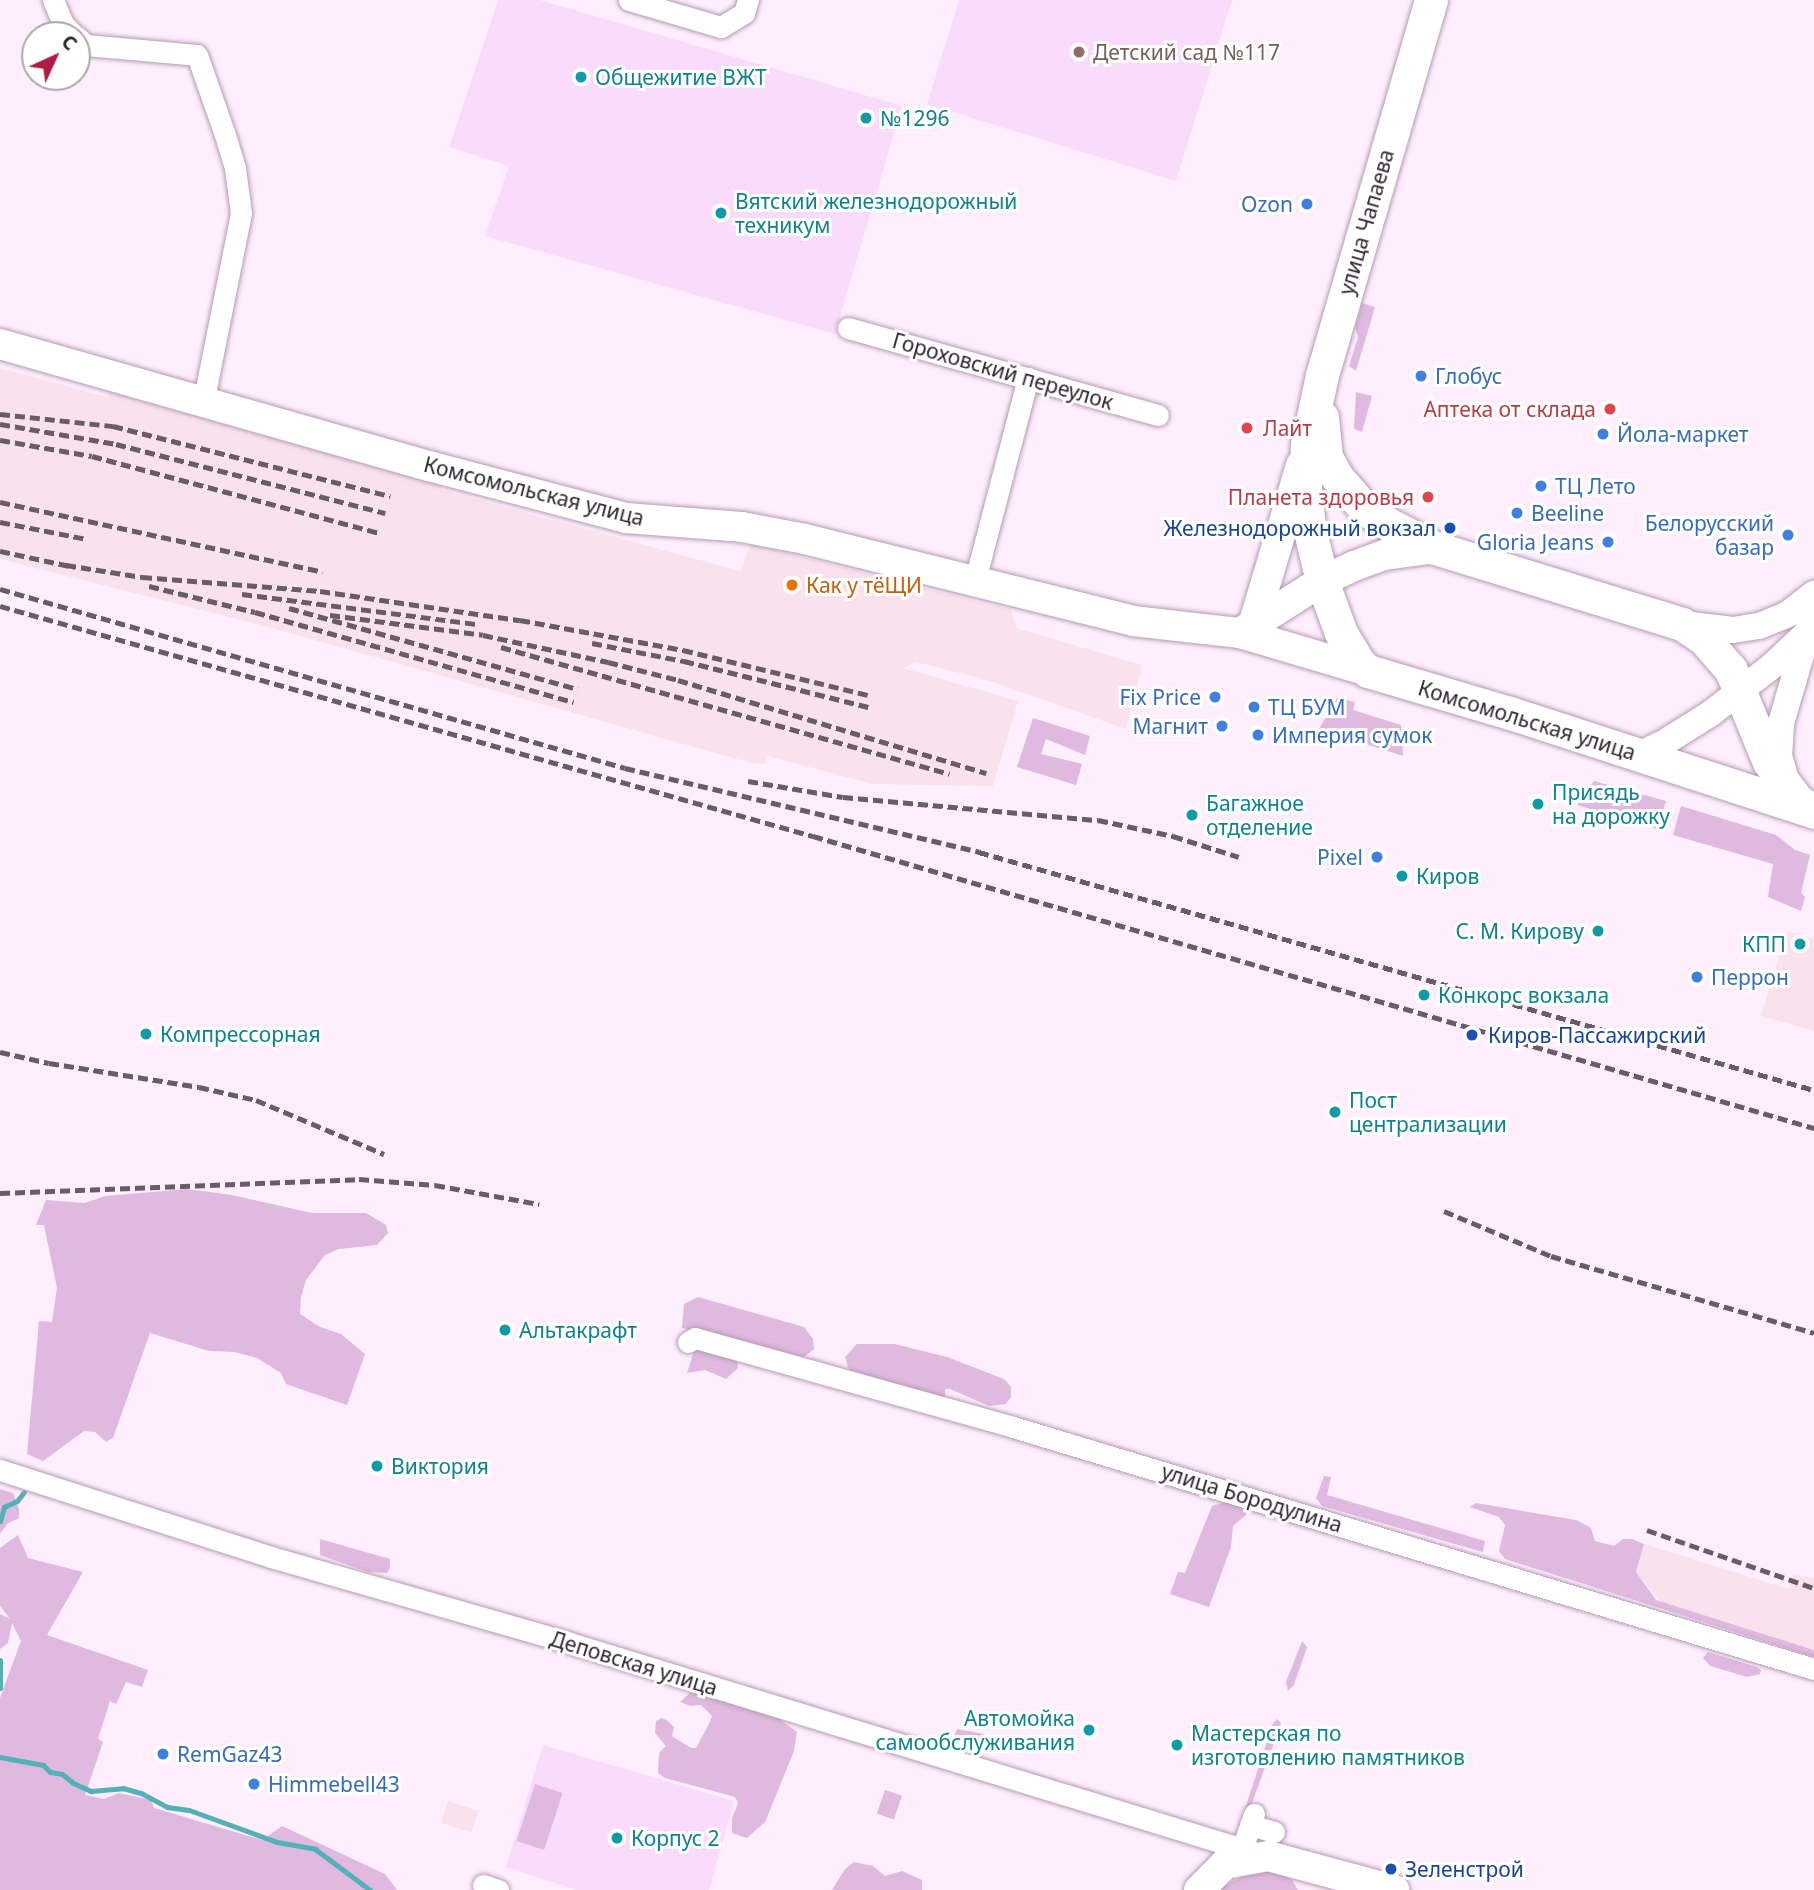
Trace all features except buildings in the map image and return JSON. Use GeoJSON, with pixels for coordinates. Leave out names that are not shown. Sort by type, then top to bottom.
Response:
{"type":"FeatureCollection","features":[{"type":"Feature","properties":{"kind":"main road","name":"улица Чапаева"},"geometry":{"type":"LineString","coordinates":[[1247,628],[1307,445],[1319,386],[1431,0]]}},
{"type":"Feature","properties":{"kind":"main road","name":"Комсомольская улица"},"geometry":{"type":"LineString","coordinates":[[0,344],[203,403],[626,518],[742,527],[805,539],[1133,621],[1247,628],[1368,671],[1808,808]]}},
{"type":"Feature","properties":{"kind":"main road"},"geometry":{"type":"LineString","coordinates":[[1319,386],[1326,457],[1337,477],[1355,499],[1377,517],[1435,548],[1682,624],[1719,653],[1741,690],[1769,762],[1808,808]]}},
{"type":"Feature","properties":{"kind":"main road","name":"улица Чапаева"},"geometry":{"type":"LineString","coordinates":[[1307,445],[1306,507],[1322,581],[1341,633],[1359,663],[1368,671]]}},
{"type":"Feature","properties":{"kind":"main road"},"geometry":{"type":"LineString","coordinates":[[1247,628],[1322,581],[1385,555],[1435,548]]}},
{"type":"Feature","properties":{"kind":"main road","name":"Деповская улица"},"geometry":{"type":"LineString","coordinates":[[1200,1889],[1225,1864],[1261,1846],[1394,1890]]}},
{"type":"Feature","properties":{"kind":"street"},"geometry":{"type":"LineString","coordinates":[[53,0],[61,21]]}},
{"type":"Feature","properties":{"kind":"street"},"geometry":{"type":"LineString","coordinates":[[629,0],[721,27],[744,13],[748,0]]}},
{"type":"Feature","properties":{"kind":"street"},"geometry":{"type":"LineString","coordinates":[[91,45],[197,55],[235,168],[241,213],[203,403]]}},
{"type":"Feature","properties":{"kind":"street","name":"Гороховский переулок"},"geometry":{"type":"LineString","coordinates":[[848,327],[1158,415]]}},
{"type":"Feature","properties":{"kind":"street"},"geometry":{"type":"LineString","coordinates":[[975,580],[1028,378]]}},
{"type":"Feature","properties":{"kind":"street"},"geometry":{"type":"LineString","coordinates":[[1682,624],[1732,631],[1759,626],[1788,614],[1814,594]]}},
{"type":"Feature","properties":{"kind":"street"},"geometry":{"type":"LineString","coordinates":[[1639,755],[1688,729],[1741,690],[1772,666],[1811,622]]}},
{"type":"Feature","properties":{"kind":"street"},"geometry":{"type":"LineString","coordinates":[[1808,808],[1783,774],[1779,755],[1781,723],[1811,622]]}},
{"type":"Feature","properties":{"kind":"street","name":"улица Бородулина"},"geometry":{"type":"LineString","coordinates":[[688,1342],[695,1338],[1013,1427],[1814,1669]]}},
{"type":"Feature","properties":{"kind":"street","name":"Деповская улица"},"geometry":{"type":"LineString","coordinates":[[0,1470],[271,1557],[1261,1846]]}},
{"type":"Feature","properties":{"kind":"street"},"geometry":{"type":"LineString","coordinates":[[1252,1820],[1261,1846]]}},
{"type":"Feature","properties":{"kind":"shaded area"},"geometry":{"type":"Polygon","coordinates":[[[498,0],[540,0],[902,106],[835,334],[485,236],[509,166],[449,147],[498,0]]]}},
{"type":"Feature","properties":{"kind":"shaded area","name":"Детский сад №117"},"geometry":{"type":"Polygon","coordinates":[[[959,0],[1232,0],[1176,181],[927,104],[959,0]]]}},
{"type":"Feature","properties":{"kind":"shaded area"},"geometry":{"type":"Polygon","coordinates":[[[1362,303],[1375,307],[1356,371],[1349,366],[1358,337],[1355,328],[1362,303]]]}},
{"type":"Feature","properties":{"kind":"shaded area"},"geometry":{"type":"Polygon","coordinates":[[[0,368],[108,397],[109,392],[438,482],[443,490],[740,571],[751,544],[1011,610],[1016,628],[1142,665],[1126,729],[987,680],[916,662],[903,668],[1018,701],[993,786],[872,784],[768,756],[765,764],[751,763],[272,628],[0,559],[0,368]]]}},
{"type":"Feature","properties":{"kind":"shaded area"},"geometry":{"type":"Polygon","coordinates":[[[1356,392],[1372,396],[1362,432],[1354,429],[1356,392]]]}},
{"type":"Feature","properties":{"kind":"shaded area"},"geometry":{"type":"Polygon","coordinates":[[[1337,698],[1355,702],[1353,710],[1401,725],[1403,756],[1319,729],[1337,698]]]}},
{"type":"Feature","properties":{"kind":"shaded area"},"geometry":{"type":"Polygon","coordinates":[[[1033,718],[1090,736],[1085,755],[1046,739],[1041,754],[1082,764],[1076,785],[1017,767],[1033,718]]]}},
{"type":"Feature","properties":{"kind":"shaded area"},"geometry":{"type":"Polygon","coordinates":[[[1594,781],[1666,801],[1657,829],[1577,805],[1594,781]]]}},
{"type":"Feature","properties":{"kind":"shaded area"},"geometry":{"type":"Polygon","coordinates":[[[1681,806],[1776,835],[1795,850],[1810,855],[1801,893],[1805,897],[1801,911],[1768,897],[1773,864],[1673,835],[1681,806]]]}},
{"type":"Feature","properties":{"kind":"shaded area"},"geometry":{"type":"Polygon","coordinates":[[[1787,931],[1814,939],[1814,1031],[1761,1016],[1787,931]]]}},
{"type":"Feature","properties":{"kind":"shaded area"},"geometry":{"type":"Polygon","coordinates":[[[187,1189],[232,1195],[312,1213],[366,1213],[386,1225],[388,1233],[377,1245],[339,1249],[325,1255],[306,1280],[301,1297],[300,1314],[320,1327],[341,1334],[365,1354],[347,1405],[286,1384],[281,1373],[257,1358],[234,1352],[209,1351],[150,1333],[113,1438],[106,1442],[95,1432],[84,1431],[43,1461],[27,1454],[39,1321],[52,1322],[57,1288],[44,1225],[36,1225],[46,1200],[85,1203],[105,1196],[187,1189]]]}},
{"type":"Feature","properties":{"kind":"shaded area"},"geometry":{"type":"Polygon","coordinates":[[[698,1297],[804,1327],[813,1339],[814,1349],[804,1357],[682,1328],[684,1304],[698,1297]]]}},
{"type":"Feature","properties":{"kind":"shaded area"},"geometry":{"type":"Polygon","coordinates":[[[857,1344],[895,1344],[947,1357],[1004,1379],[1011,1387],[1011,1397],[1006,1404],[989,1406],[950,1389],[945,1389],[945,1398],[849,1370],[845,1357],[857,1344]]]}},
{"type":"Feature","properties":{"kind":"shaded area"},"geometry":{"type":"Polygon","coordinates":[[[695,1348],[737,1360],[738,1368],[726,1379],[705,1370],[687,1373],[695,1348]]]}},
{"type":"Feature","properties":{"kind":"shaded area"},"geometry":{"type":"Polygon","coordinates":[[[1324,1476],[1331,1477],[1327,1495],[1485,1541],[1483,1552],[1322,1506],[1316,1498],[1324,1476]]]}},
{"type":"Feature","properties":{"kind":"shaded area"},"geometry":{"type":"Polygon","coordinates":[[[0,1489],[13,1493],[19,1509],[19,1518],[7,1524],[0,1534],[0,1489]]]}},
{"type":"Feature","properties":{"kind":"shaded area"},"geometry":{"type":"Polygon","coordinates":[[[1225,1502],[1247,1509],[1246,1515],[1233,1526],[1231,1547],[1209,1607],[1170,1594],[1178,1572],[1185,1573],[1212,1506],[1225,1502]]]}},
{"type":"Feature","properties":{"kind":"shaded area"},"geometry":{"type":"Polygon","coordinates":[[[1476,1503],[1576,1520],[1591,1528],[1595,1541],[1614,1546],[1623,1539],[1644,1544],[1636,1572],[1656,1600],[1814,1650],[1814,1657],[1505,1559],[1499,1551],[1505,1525],[1499,1517],[1470,1507],[1476,1503]]]}},
{"type":"Feature","properties":{"kind":"shaded area"},"geometry":{"type":"Polygon","coordinates":[[[18,1535],[28,1558],[83,1572],[47,1635],[148,1670],[142,1687],[126,1682],[116,1704],[110,1701],[98,1739],[103,1742],[85,1795],[104,1799],[119,1793],[151,1800],[154,1808],[262,1840],[282,1826],[385,1874],[397,1890],[0,1890],[0,1698],[21,1641],[12,1623],[8,1643],[0,1649],[0,1614],[10,1619],[0,1606],[0,1548],[18,1535]]]}},
{"type":"Feature","properties":{"kind":"shaded area"},"geometry":{"type":"Polygon","coordinates":[[[320,1539],[390,1559],[390,1568],[387,1573],[368,1572],[320,1555],[320,1539]]]}},
{"type":"Feature","properties":{"kind":"shaded area"},"geometry":{"type":"Polygon","coordinates":[[[1644,1544],[1789,1589],[1793,1574],[1814,1578],[1814,1650],[1661,1602],[1636,1572],[1644,1544]]]}},
{"type":"Feature","properties":{"kind":"shaded area"},"geometry":{"type":"Polygon","coordinates":[[[1302,1641],[1307,1647],[1294,1685],[1288,1691],[1286,1682],[1302,1641]]]}},
{"type":"Feature","properties":{"kind":"shaded area"},"geometry":{"type":"Polygon","coordinates":[[[1708,1652],[1757,1667],[1761,1670],[1760,1674],[1747,1677],[1710,1666],[1703,1658],[1708,1652]]]}},
{"type":"Feature","properties":{"kind":"shaded area"},"geometry":{"type":"Polygon","coordinates":[[[691,1692],[778,1718],[797,1732],[794,1751],[765,1822],[747,1838],[732,1833],[732,1819],[738,1803],[735,1797],[665,1778],[658,1773],[659,1753],[666,1746],[655,1733],[656,1721],[662,1718],[668,1721],[674,1727],[672,1736],[691,1748],[696,1748],[709,1724],[712,1716],[701,1705],[691,1706],[680,1702],[691,1692]]]}},
{"type":"Feature","properties":{"kind":"shaded area"},"geometry":{"type":"Polygon","coordinates":[[[1277,1719],[1281,1723],[1275,1740],[1249,1811],[1243,1815],[1273,1723],[1277,1719]]]}},
{"type":"Feature","properties":{"kind":"shaded area"},"geometry":{"type":"Polygon","coordinates":[[[957,1729],[983,1734],[993,1741],[994,1750],[961,1741],[954,1737],[957,1729]]]}},
{"type":"Feature","properties":{"kind":"shaded area"},"geometry":{"type":"Polygon","coordinates":[[[543,1745],[734,1801],[709,1890],[577,1890],[506,1867],[543,1745]]]}},
{"type":"Feature","properties":{"kind":"shaded area"},"geometry":{"type":"Polygon","coordinates":[[[535,1784],[563,1793],[544,1850],[516,1841],[535,1784]]]}},
{"type":"Feature","properties":{"kind":"shaded area"},"geometry":{"type":"Polygon","coordinates":[[[885,1790],[902,1796],[894,1819],[877,1814],[885,1790]]]}},
{"type":"Feature","properties":{"kind":"shaded area"},"geometry":{"type":"Polygon","coordinates":[[[448,1801],[478,1811],[471,1833],[441,1823],[448,1801]]]}},
{"type":"Feature","properties":{"kind":"shaded area"},"geometry":{"type":"Polygon","coordinates":[[[854,1862],[873,1866],[885,1876],[902,1871],[922,1880],[922,1890],[832,1890],[845,1869],[854,1862]]]}},
{"type":"Feature","properties":{"kind":"shaded area"},"geometry":{"type":"Polygon","coordinates":[[[1272,1870],[1292,1880],[1298,1890],[1215,1890],[1249,1873],[1272,1870]]]}},
{"type":"Feature","properties":{"kind":"waterway"},"geometry":{"type":"LineString","coordinates":[[0,1521],[4,1507],[17,1501],[24,1492]]}},
{"type":"Feature","properties":{"kind":"waterway"},"geometry":{"type":"LineString","coordinates":[[0,1660],[0,1688]]}},
{"type":"Feature","properties":{"kind":"waterway"},"geometry":{"type":"LineString","coordinates":[[0,1757],[43,1765],[50,1772],[62,1774],[73,1783],[91,1791],[123,1788],[141,1793],[167,1807],[189,1810],[277,1842],[315,1849],[370,1890]]}},
{"type":"Feature","properties":{"kind":"railway"},"geometry":{"type":"LineString","coordinates":[[0,414],[113,426],[390,496]]}},
{"type":"Feature","properties":{"kind":"railway"},"geometry":{"type":"LineString","coordinates":[[0,424],[116,444],[385,513]]}},
{"type":"Feature","properties":{"kind":"railway"},"geometry":{"type":"LineString","coordinates":[[0,440],[92,456],[380,533]]}},
{"type":"Feature","properties":{"kind":"railway"},"geometry":{"type":"LineString","coordinates":[[0,502],[323,572]]}},
{"type":"Feature","properties":{"kind":"railway"},"geometry":{"type":"LineString","coordinates":[[0,522],[87,539]]}},
{"type":"Feature","properties":{"kind":"railway"},"geometry":{"type":"LineString","coordinates":[[0,551],[74,567]]}},
{"type":"Feature","properties":{"kind":"railway"},"geometry":{"type":"LineString","coordinates":[[66,565],[142,577],[320,591],[520,620],[683,650],[872,696]]}},
{"type":"Feature","properties":{"kind":"railway"},"geometry":{"type":"LineString","coordinates":[[149,586],[255,612],[574,702]]}},
{"type":"Feature","properties":{"kind":"railway"},"geometry":{"type":"LineString","coordinates":[[0,589],[625,768],[979,852],[1814,1090]]}},
{"type":"Feature","properties":{"kind":"railway"},"geometry":{"type":"LineString","coordinates":[[242,594],[475,624]]}},
{"type":"Feature","properties":{"kind":"railway"},"geometry":{"type":"LineString","coordinates":[[0,606],[813,836],[1814,1128]]}},
{"type":"Feature","properties":{"kind":"railway"},"geometry":{"type":"LineString","coordinates":[[289,608],[578,689]]}},
{"type":"Feature","properties":{"kind":"railway"},"geometry":{"type":"LineString","coordinates":[[330,615],[483,635],[608,662],[678,680],[986,773]]}},
{"type":"Feature","properties":{"kind":"railway"},"geometry":{"type":"LineString","coordinates":[[592,643],[684,661],[868,707]]}},
{"type":"Feature","properties":{"kind":"railway"},"geometry":{"type":"LineString","coordinates":[[501,647],[949,774]]}},
{"type":"Feature","properties":{"kind":"railway"},"geometry":{"type":"LineString","coordinates":[[748,781],[843,797],[1098,820],[1173,836],[1239,857]]}},
{"type":"Feature","properties":{"kind":"railway"},"geometry":{"type":"LineString","coordinates":[[0,1052],[49,1063],[199,1087],[256,1100],[384,1154]]}},
{"type":"Feature","properties":{"kind":"railway"},"geometry":{"type":"LineString","coordinates":[[0,1193],[359,1179],[435,1185],[539,1204]]}},
{"type":"Feature","properties":{"kind":"railway"},"geometry":{"type":"LineString","coordinates":[[1444,1211],[1551,1256],[1814,1333]]}},
{"type":"Feature","properties":{"kind":"railway"},"geometry":{"type":"LineString","coordinates":[[1647,1530],[1814,1588]]}},
{"type":"Feature","properties":{"kind":"place","name":"Детский сад №117"},"geometry":{"type":"Point","coordinates":[1079,52]}},
{"type":"Feature","properties":{"kind":"place","name":"Общежитие ВЖТ"},"geometry":{"type":"Point","coordinates":[581,77]}},
{"type":"Feature","properties":{"kind":"place","name":"№1296"},"geometry":{"type":"Point","coordinates":[866,118]}},
{"type":"Feature","properties":{"kind":"place","name":"Ozon"},"geometry":{"type":"Point","coordinates":[1307,204]}},
{"type":"Feature","properties":{"kind":"place","name":"Вятский железнодорожный техникум"},"geometry":{"type":"Point","coordinates":[721,213]}},
{"type":"Feature","properties":{"kind":"place","name":"Глобус"},"geometry":{"type":"Point","coordinates":[1421,376]}},
{"type":"Feature","properties":{"kind":"place","name":"Аптека от склада"},"geometry":{"type":"Point","coordinates":[1610,409]}},
{"type":"Feature","properties":{"kind":"place","name":"Лайт"},"geometry":{"type":"Point","coordinates":[1247,428]}},
{"type":"Feature","properties":{"kind":"place","name":"Йола-маркет"},"geometry":{"type":"Point","coordinates":[1603,434]}},
{"type":"Feature","properties":{"kind":"place","name":"ТЦ Лето"},"geometry":{"type":"Point","coordinates":[1541,486]}},
{"type":"Feature","properties":{"kind":"place","name":"Планета здоровья"},"geometry":{"type":"Point","coordinates":[1428,497]}},
{"type":"Feature","properties":{"kind":"place","name":"Beeline"},"geometry":{"type":"Point","coordinates":[1517,513]}},
{"type":"Feature","properties":{"kind":"place","name":"Железнодорожный вокзал"},"geometry":{"type":"Point","coordinates":[1450,528]}},
{"type":"Feature","properties":{"kind":"place","name":"Белорусский базар"},"geometry":{"type":"Point","coordinates":[1788,535]}},
{"type":"Feature","properties":{"kind":"place","name":"Gloria Jeans"},"geometry":{"type":"Point","coordinates":[1608,542]}},
{"type":"Feature","properties":{"kind":"place","name":"Как у тёЩИ"},"geometry":{"type":"Point","coordinates":[792,585]}},
{"type":"Feature","properties":{"kind":"place","name":"Fix Price"},"geometry":{"type":"Point","coordinates":[1215,697]}},
{"type":"Feature","properties":{"kind":"place","name":"ТЦ БУМ"},"geometry":{"type":"Point","coordinates":[1254,707]}},
{"type":"Feature","properties":{"kind":"place","name":"Магнит"},"geometry":{"type":"Point","coordinates":[1222,726]}},
{"type":"Feature","properties":{"kind":"place","name":"Империя сумок"},"geometry":{"type":"Point","coordinates":[1258,735]}},
{"type":"Feature","properties":{"kind":"place","name":"Присядь на дорожку"},"geometry":{"type":"Point","coordinates":[1538,804]}},
{"type":"Feature","properties":{"kind":"place","name":"Багажное отделение"},"geometry":{"type":"Point","coordinates":[1192,815]}},
{"type":"Feature","properties":{"kind":"place","name":"Pixel"},"geometry":{"type":"Point","coordinates":[1377,857]}},
{"type":"Feature","properties":{"kind":"place","name":"Киров"},"geometry":{"type":"Point","coordinates":[1402,876]}},
{"type":"Feature","properties":{"kind":"place","name":"С. М. Кирову"},"geometry":{"type":"Point","coordinates":[1598,931]}},
{"type":"Feature","properties":{"kind":"place","name":"КПП"},"geometry":{"type":"Point","coordinates":[1800,944]}},
{"type":"Feature","properties":{"kind":"place","name":"Перрон"},"geometry":{"type":"Point","coordinates":[1697,977]}},
{"type":"Feature","properties":{"kind":"place","name":"Конкорс вокзала"},"geometry":{"type":"Point","coordinates":[1424,995]}},
{"type":"Feature","properties":{"kind":"place","name":"Компрессорная"},"geometry":{"type":"Point","coordinates":[146,1034]}},
{"type":"Feature","properties":{"kind":"place","name":"Киров-Пассажирский"},"geometry":{"type":"Point","coordinates":[1472,1035]}},
{"type":"Feature","properties":{"kind":"place","name":"Пост централизации"},"geometry":{"type":"Point","coordinates":[1335,1112]}},
{"type":"Feature","properties":{"kind":"place","name":"Альтакрафт"},"geometry":{"type":"Point","coordinates":[505,1330]}},
{"type":"Feature","properties":{"kind":"place","name":"Виктория"},"geometry":{"type":"Point","coordinates":[377,1466]}},
{"type":"Feature","properties":{"kind":"place","name":"Автомойка самообслуживания"},"geometry":{"type":"Point","coordinates":[1089,1730]}},
{"type":"Feature","properties":{"kind":"place","name":"Мастерская по изготовлению памятников"},"geometry":{"type":"Point","coordinates":[1177,1745]}},
{"type":"Feature","properties":{"kind":"place","name":"RemGaz43"},"geometry":{"type":"Point","coordinates":[163,1754]}},
{"type":"Feature","properties":{"kind":"place","name":"Himmebell43"},"geometry":{"type":"Point","coordinates":[254,1784]}},
{"type":"Feature","properties":{"kind":"place","name":"Корпус 2"},"geometry":{"type":"Point","coordinates":[617,1838]}},
{"type":"Feature","properties":{"kind":"place","name":"Зеленстрой"},"geometry":{"type":"Point","coordinates":[1391,1869]}}]}
